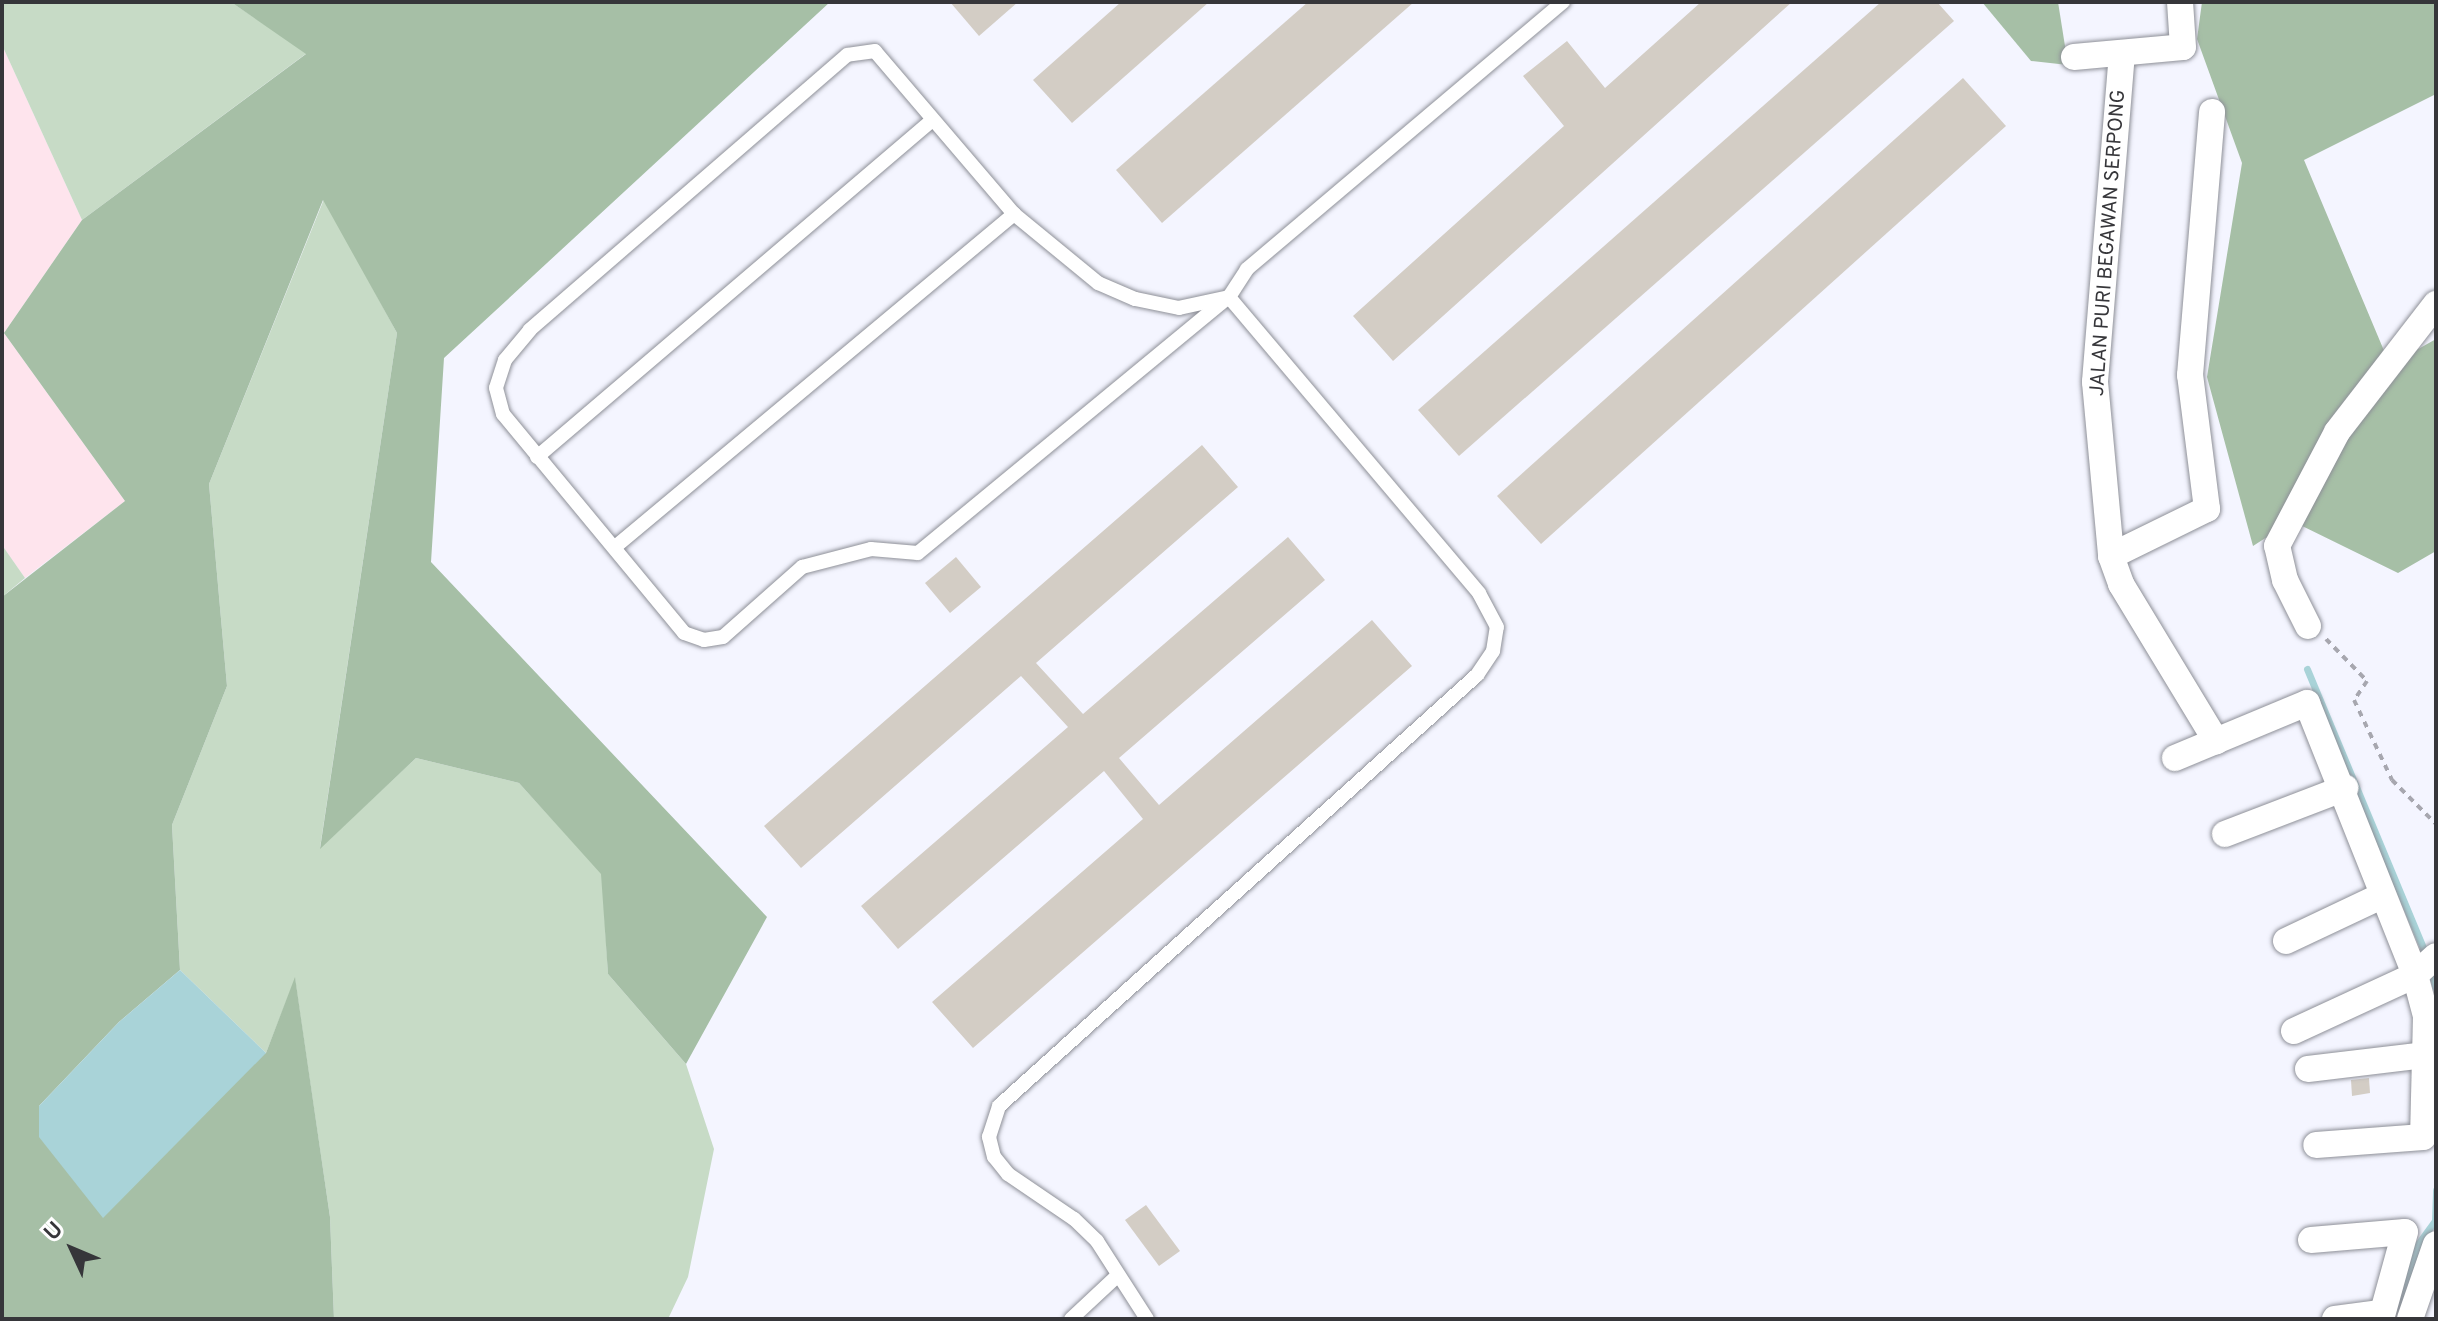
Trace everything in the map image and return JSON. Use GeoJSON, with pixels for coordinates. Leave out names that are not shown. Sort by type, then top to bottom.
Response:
{"type":"FeatureCollection","features":[{"type":"Feature","properties":{"kind":"street"},"geometry":{"type":"LineString","coordinates":[[2074,57],[2183,47],[2180,2]]}},
{"type":"Feature","properties":{"kind":"street","name":"JALAN PURI BEGAWAN SERPONG"},"geometry":{"type":"LineString","coordinates":[[2122,53],[2095,382],[2111,556],[2121,584],[2216,741]]}},
{"type":"Feature","properties":{"kind":"street"},"geometry":{"type":"LineString","coordinates":[[2111,556],[2207,509],[2190,375],[2212,112]]}},
{"type":"Feature","properties":{"kind":"street"},"geometry":{"type":"LineString","coordinates":[[2308,626],[2285,580],[2277,546],[2337,432],[2436,304]]}},
{"type":"Feature","properties":{"kind":"street"},"geometry":{"type":"LineString","coordinates":[[2175,758],[2307,703],[2345,788],[2381,896],[2415,975],[2426,1016],[2423,1137],[2316,1145]]}},
{"type":"Feature","properties":{"kind":"street"},"geometry":{"type":"LineString","coordinates":[[2225,834],[2345,788]]}},
{"type":"Feature","properties":{"kind":"street"},"geometry":{"type":"LineString","coordinates":[[2286,941],[2381,896]]}},
{"type":"Feature","properties":{"kind":"street"},"geometry":{"type":"LineString","coordinates":[[2294,1031],[2415,975],[2436,956]]}},
{"type":"Feature","properties":{"kind":"street"},"geometry":{"type":"LineString","coordinates":[[2308,1069],[2426,1055]]}},
{"type":"Feature","properties":{"kind":"street"},"geometry":{"type":"LineString","coordinates":[[2311,1240],[2405,1232],[2380,1316],[2335,1319]]}},
{"type":"Feature","properties":{"kind":"street"},"geometry":{"type":"LineString","coordinates":[[2410,1319],[2435,1247]]}},
{"type":"Feature","properties":{"kind":"lane"},"geometry":{"type":"LineString","coordinates":[[1229,297],[1179,308],[1135,299],[1098,283],[1014,214],[930,122],[891,64],[875,51],[847,55],[530,330],[505,360],[496,388],[503,414],[684,633],[704,640],[723,637],[802,567],[871,549],[918,553],[1229,297],[1247,269],[1563,2]]}},
{"type":"Feature","properties":{"kind":"lane"},"geometry":{"type":"LineString","coordinates":[[537,457],[930,122]]}},
{"type":"Feature","properties":{"kind":"lane"},"geometry":{"type":"LineString","coordinates":[[615,547],[1014,214]]}},
{"type":"Feature","properties":{"kind":"lane"},"geometry":{"type":"LineString","coordinates":[[1147,1319],[1097,1241],[1074,1219],[1008,1174],[994,1157],[989,1137],[999,1106],[1477,675],[1493,651],[1497,627],[1479,593],[1229,297]]}},
{"type":"Feature","properties":{"kind":"lane"},"geometry":{"type":"LineString","coordinates":[[1071,1319],[1118,1275]]}},
{"type":"Feature","properties":{"kind":"path"},"geometry":{"type":"LineString","coordinates":[[2308,626],[2339,649],[2367,681],[2354,700],[2392,780],[2436,824]]}},
{"type":"Feature","properties":{"kind":"shaded area"},"geometry":{"type":"Polygon","coordinates":[[[2,45],[82,220],[4,333],[125,501],[25,578],[2,545],[2,45]]]}},
{"type":"Feature","properties":{"kind":"green space"},"geometry":{"type":"Polygon","coordinates":[[[2,2],[231,2],[307,53],[82,220],[2,45],[2,2]]]}},
{"type":"Feature","properties":{"kind":"green space"},"geometry":{"type":"Polygon","coordinates":[[[231,2],[830,2],[444,358],[431,562],[767,917],[686,1064],[608,974],[601,874],[519,783],[416,758],[320,849],[397,333],[323,200],[209,484],[227,686],[172,825],[180,970],[119,1022],[39,1106],[266,1053],[295,977],[330,1217],[334,1319],[2,1319],[2,597],[125,501],[4,333],[82,220],[306,54],[231,2]]]}},
{"type":"Feature","properties":{"kind":"green space"},"geometry":{"type":"Polygon","coordinates":[[[1982,2],[2058,2],[2068,65],[2031,61],[1982,2]]]}},
{"type":"Feature","properties":{"kind":"green space"},"geometry":{"type":"Polygon","coordinates":[[[2202,2],[2436,2],[2436,94],[2304,160],[2390,365],[2436,339],[2436,551],[2398,573],[2292,521],[2253,546],[2207,377],[2242,163],[2197,39],[2202,2]]]}},
{"type":"Feature","properties":{"kind":"green space"},"geometry":{"type":"Polygon","coordinates":[[[324,199],[397,333],[320,848],[416,758],[519,783],[602,874],[608,974],[686,1064],[714,1149],[688,1277],[668,1319],[334,1319],[330,1217],[295,979],[266,1053],[180,970],[172,825],[227,686],[209,484],[324,199]]]}},
{"type":"Feature","properties":{"kind":"green space"},"geometry":{"type":"Polygon","coordinates":[[[2,545],[25,578],[2,597],[2,545]]]}},
{"type":"Feature","properties":{"kind":"water"},"geometry":{"type":"Polygon","coordinates":[[[180,970],[266,1053],[103,1218],[39,1137],[39,1106],[119,1022],[180,970]]]}},
{"type":"Feature","properties":{"kind":"building"},"geometry":{"type":"Polygon","coordinates":[[[950,2],[1018,2],[979,36],[950,2]]]}},
{"type":"Feature","properties":{"kind":"building"},"geometry":{"type":"Polygon","coordinates":[[[1121,2],[1209,2],[1072,123],[1033,80],[1121,2]]]}},
{"type":"Feature","properties":{"kind":"building"},"geometry":{"type":"Polygon","coordinates":[[[1308,2],[1414,2],[1162,223],[1116,170],[1308,2]]]}},
{"type":"Feature","properties":{"kind":"building"},"geometry":{"type":"Polygon","coordinates":[[[1701,2],[1792,2],[1393,361],[1353,316],[1564,126],[1523,76],[1567,41],[1605,88],[1701,2]]]}},
{"type":"Feature","properties":{"kind":"building"},"geometry":{"type":"Polygon","coordinates":[[[1881,2],[1937,2],[1954,21],[1459,456],[1418,410],[1881,2]]]}},
{"type":"Feature","properties":{"kind":"building"},"geometry":{"type":"Polygon","coordinates":[[[1963,78],[2006,126],[1541,544],[1497,496],[1963,78]]]}},
{"type":"Feature","properties":{"kind":"building"},"geometry":{"type":"Polygon","coordinates":[[[1202,445],[1238,487],[1036,663],[1083,714],[1288,537],[1325,580],[1119,758],[1159,805],[1372,620],[1412,666],[973,1048],[932,1002],[1143,819],[1104,771],[898,949],[861,906],[1068,727],[1021,676],[801,868],[764,826],[1202,445]]]}},
{"type":"Feature","properties":{"kind":"building"},"geometry":{"type":"Polygon","coordinates":[[[956,557],[981,587],[950,613],[925,583],[956,557]]]}},
{"type":"Feature","properties":{"kind":"building"},"geometry":{"type":"Polygon","coordinates":[[[2369,1078],[2370,1093],[2352,1096],[2351,1080],[2369,1078]]]}},
{"type":"Feature","properties":{"kind":"building"},"geometry":{"type":"Polygon","coordinates":[[[1146,1205],[1180,1251],[1159,1266],[1125,1220],[1146,1205]]]}},
{"type":"Feature","properties":{"kind":"waterway"},"geometry":{"type":"LineString","coordinates":[[2307,669],[2426,955]]}},
{"type":"Feature","properties":{"kind":"waterway"},"geometry":{"type":"LineString","coordinates":[[2431,971],[2436,988]]}},
{"type":"Feature","properties":{"kind":"waterway"},"geometry":{"type":"LineString","coordinates":[[2397,1309],[2418,1244],[2435,1221],[2436,1190]]}}]}
